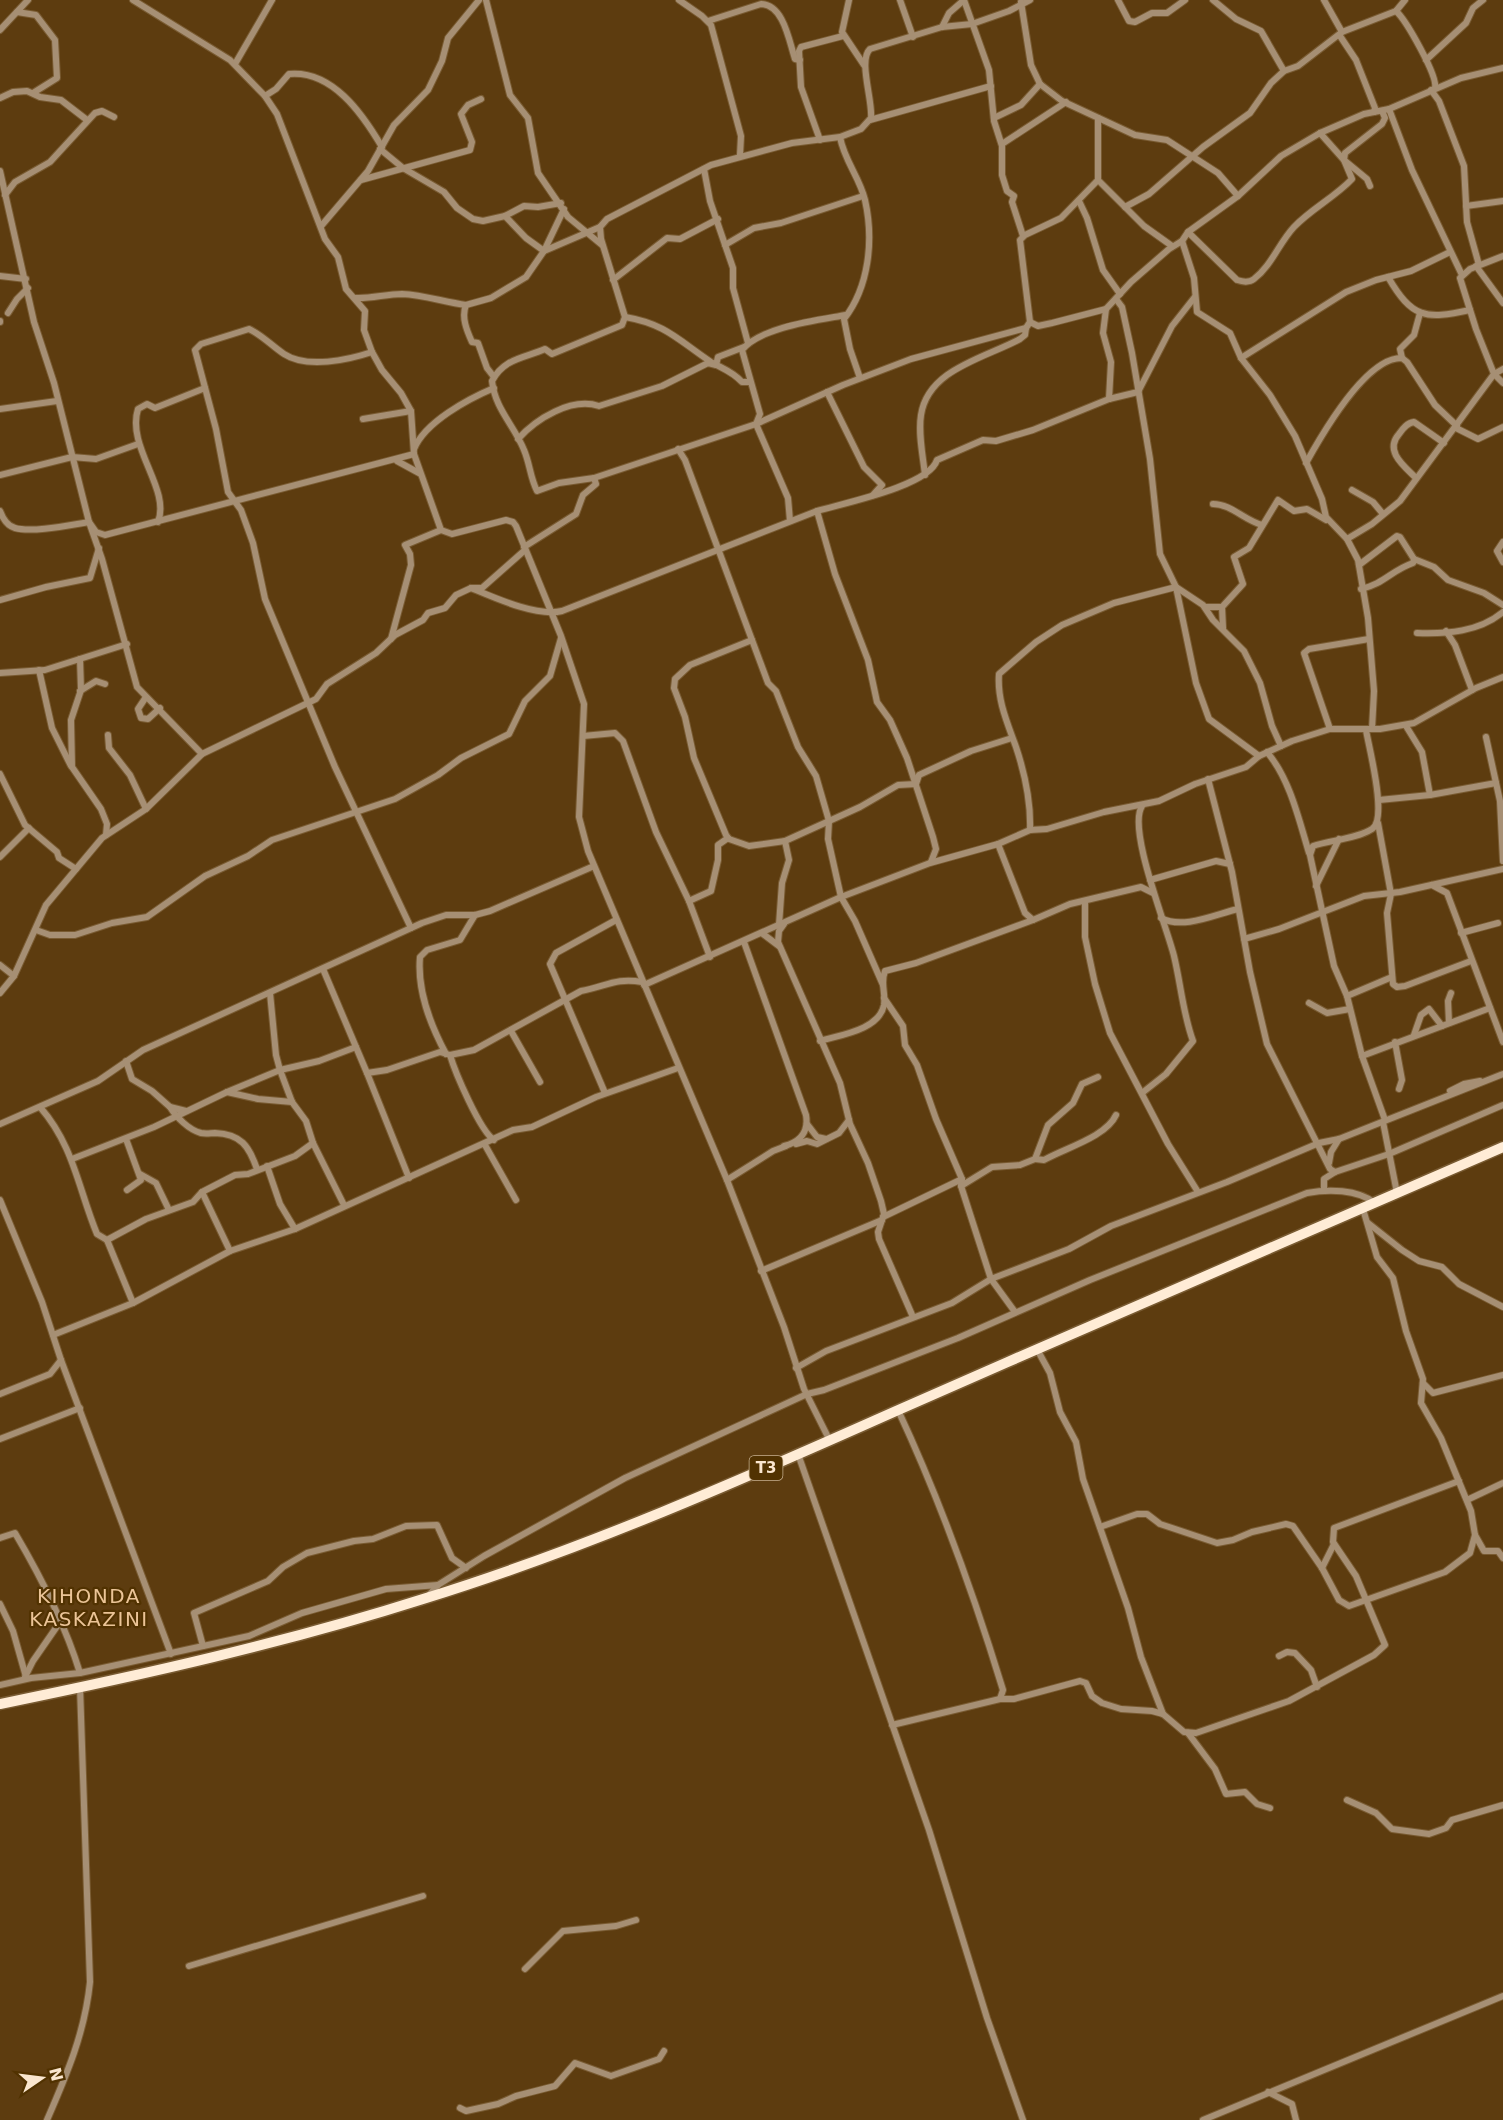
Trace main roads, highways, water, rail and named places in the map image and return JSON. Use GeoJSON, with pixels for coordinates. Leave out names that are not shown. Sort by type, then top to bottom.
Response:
{"type":"FeatureCollection","features":[{"type":"Feature","properties":{"kind":"highway","name":"T3"},"geometry":{"type":"LineString","coordinates":[[0,1704],[293,1637],[427,1598],[636,1522],[830,1441],[1503,1147]]}},
{"type":"Feature","properties":{"kind":"district","name":"KIHONDA KASKAZINI"},"geometry":{"type":"Point","coordinates":[89,1608]}}]}
